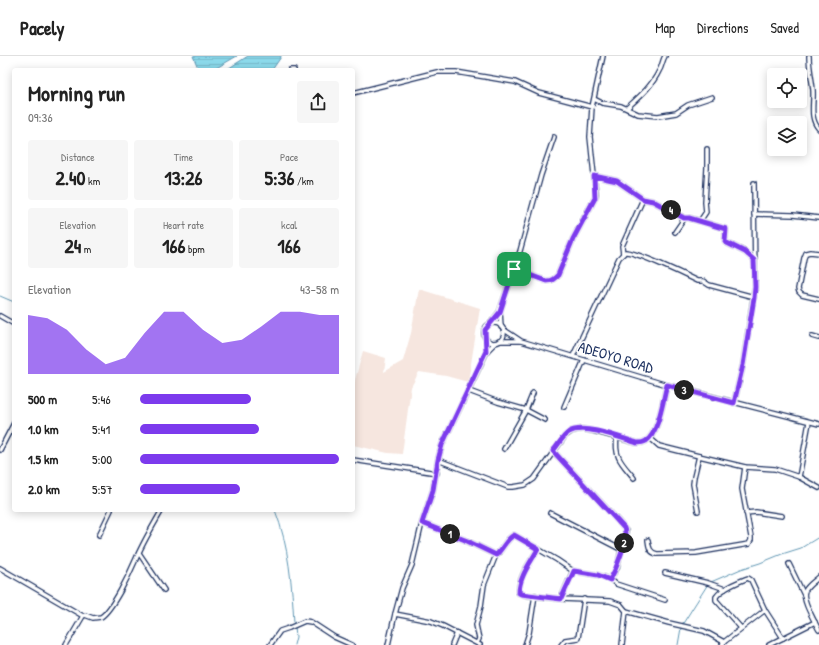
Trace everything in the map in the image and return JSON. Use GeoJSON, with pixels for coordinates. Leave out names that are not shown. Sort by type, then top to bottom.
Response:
{"type":"FeatureCollection","features":[{"type":"Feature","properties":{"kind":"street"},"geometry":{"type":"LineString","coordinates":[[514,269],[546,281],[552,281],[558,275],[573,239],[595,198],[590,137],[592,107],[603,56]]}},
{"type":"Feature","properties":{"kind":"street"},"geometry":{"type":"LineString","coordinates":[[627,108],[645,92],[660,71],[665,56]]}},
{"type":"Feature","properties":{"kind":"street"},"geometry":{"type":"LineString","coordinates":[[809,56],[813,92],[812,105],[814,123],[819,129]]}},
{"type":"Feature","properties":{"kind":"street"},"geometry":{"type":"LineString","coordinates":[[355,92],[437,72],[449,71],[516,82],[539,93],[592,107]]}},
{"type":"Feature","properties":{"kind":"street"},"geometry":{"type":"LineString","coordinates":[[594,99],[602,103],[627,108],[638,114],[653,116],[676,113],[688,105],[712,97]]}},
{"type":"Feature","properties":{"kind":"street"},"geometry":{"type":"LineString","coordinates":[[388,645],[402,588],[412,566],[422,523],[433,490],[442,445],[469,391],[486,351],[486,339],[484,332],[500,312],[541,175],[554,137]]}},
{"type":"Feature","properties":{"kind":"street"},"geometry":{"type":"LineString","coordinates":[[700,221],[706,212],[707,149]]}},
{"type":"Feature","properties":{"kind":"street"},"geometry":{"type":"LineString","coordinates":[[594,176],[617,181],[643,199],[653,201],[684,218],[689,218],[726,229],[725,242],[745,252],[754,260]]}},
{"type":"Feature","properties":{"kind":"street"},"geometry":{"type":"LineString","coordinates":[[734,403],[743,365],[755,287],[754,183]]}},
{"type":"Feature","properties":{"kind":"street"},"geometry":{"type":"LineString","coordinates":[[623,254],[622,246],[643,199]]}},
{"type":"Feature","properties":{"kind":"street"},"geometry":{"type":"LineString","coordinates":[[754,214],[793,215],[819,218]]}},
{"type":"Feature","properties":{"kind":"street"},"geometry":{"type":"LineString","coordinates":[[675,232],[684,218]]}},
{"type":"Feature","properties":{"kind":"street"},"geometry":{"type":"LineString","coordinates":[[573,356],[619,258],[628,252],[698,281],[703,281],[754,298]]}},
{"type":"Feature","properties":{"kind":"street"},"geometry":{"type":"LineString","coordinates":[[819,254],[810,252],[806,253],[798,289],[802,295],[819,299]]}},
{"type":"Feature","properties":{"kind":"street"},"geometry":{"type":"LineString","coordinates":[[486,351],[503,337],[500,312]]}},
{"type":"Feature","properties":{"kind":"street"},"geometry":{"type":"LineString","coordinates":[[0,316],[12,323]]}},
{"type":"Feature","properties":{"kind":"street"},"geometry":{"type":"LineString","coordinates":[[490,324],[497,324],[502,328]]}},
{"type":"Feature","properties":{"kind":"street","name":"ADEOYO ROAD"},"geometry":{"type":"LineString","coordinates":[[502,328],[521,341],[667,385],[819,424]]}},
{"type":"Feature","properties":{"kind":"street"},"geometry":{"type":"LineString","coordinates":[[812,336],[819,338]]}},
{"type":"Feature","properties":{"kind":"street"},"geometry":{"type":"LineString","coordinates":[[486,339],[490,342],[521,341]]}},
{"type":"Feature","properties":{"kind":"street"},"geometry":{"type":"LineString","coordinates":[[564,407],[584,360]]}},
{"type":"Feature","properties":{"kind":"street"},"geometry":{"type":"LineString","coordinates":[[438,460],[508,487],[525,485],[534,479],[568,432],[577,430],[593,431],[637,443],[642,443],[650,438],[657,423],[667,385]]}},
{"type":"Feature","properties":{"kind":"street"},"geometry":{"type":"LineString","coordinates":[[469,391],[498,402],[526,410],[545,420]]}},
{"type":"Feature","properties":{"kind":"street"},"geometry":{"type":"LineString","coordinates":[[504,449],[526,410],[533,393]]}},
{"type":"Feature","properties":{"kind":"street"},"geometry":{"type":"LineString","coordinates":[[799,477],[809,422]]}},
{"type":"Feature","properties":{"kind":"street"},"geometry":{"type":"LineString","coordinates":[[0,450],[12,427]]}},
{"type":"Feature","properties":{"kind":"street"},"geometry":{"type":"LineString","coordinates":[[616,437],[615,446],[618,459],[634,478]]}},
{"type":"Feature","properties":{"kind":"street"},"geometry":{"type":"LineString","coordinates":[[650,438],[659,446],[699,456],[745,467],[775,469],[799,477],[819,488]]}},
{"type":"Feature","properties":{"kind":"street"},"geometry":{"type":"LineString","coordinates":[[553,451],[624,528],[625,536],[622,550],[617,568],[610,580]]}},
{"type":"Feature","properties":{"kind":"street"},"geometry":{"type":"LineString","coordinates":[[698,512],[693,484],[699,456]]}},
{"type":"Feature","properties":{"kind":"street"},"geometry":{"type":"LineString","coordinates":[[355,460],[437,473]]}},
{"type":"Feature","properties":{"kind":"street"},"geometry":{"type":"LineString","coordinates":[[648,540],[651,551],[657,554],[696,553],[750,544],[751,540],[742,490],[745,467]]}},
{"type":"Feature","properties":{"kind":"street"},"geometry":{"type":"LineString","coordinates":[[99,535],[110,512]]}},
{"type":"Feature","properties":{"kind":"street"},"geometry":{"type":"LineString","coordinates":[[0,568],[83,616],[85,615],[98,618],[106,614],[131,572],[139,553],[161,512]]}},
{"type":"Feature","properties":{"kind":"street"},"geometry":{"type":"LineString","coordinates":[[746,514],[756,512],[782,516]]}},
{"type":"Feature","properties":{"kind":"street"},"geometry":{"type":"LineString","coordinates":[[550,513],[622,550]]}},
{"type":"Feature","properties":{"kind":"street"},"geometry":{"type":"LineString","coordinates":[[422,523],[465,540],[496,555]]}},
{"type":"Feature","properties":{"kind":"street"},"geometry":{"type":"LineString","coordinates":[[479,644],[476,625],[484,585],[496,555],[510,537],[514,535],[574,571],[598,575],[616,584],[665,600]]}},
{"type":"Feature","properties":{"kind":"street"},"geometry":{"type":"LineString","coordinates":[[538,549],[522,578],[519,588],[519,593],[521,594],[561,599],[584,599],[616,602],[626,611],[704,631],[723,643],[765,610]]}},
{"type":"Feature","properties":{"kind":"street"},"geometry":{"type":"LineString","coordinates":[[139,553],[164,590]]}},
{"type":"Feature","properties":{"kind":"street"},"geometry":{"type":"LineString","coordinates":[[789,564],[819,630]]}},
{"type":"Feature","properties":{"kind":"street"},"geometry":{"type":"LineString","coordinates":[[561,599],[574,571]]}},
{"type":"Feature","properties":{"kind":"street"},"geometry":{"type":"LineString","coordinates":[[665,573],[708,583],[726,589]]}},
{"type":"Feature","properties":{"kind":"street"},"geometry":{"type":"LineString","coordinates":[[804,595],[809,586],[819,577]]}},
{"type":"Feature","properties":{"kind":"street"},"geometry":{"type":"LineString","coordinates":[[741,628],[716,600],[717,595],[737,582],[750,579],[765,610],[783,638]]}},
{"type":"Feature","properties":{"kind":"street"},"geometry":{"type":"LineString","coordinates":[[525,645],[529,633],[535,595]]}},
{"type":"Feature","properties":{"kind":"street"},"geometry":{"type":"LineString","coordinates":[[561,645],[565,640],[578,638],[584,599]]}},
{"type":"Feature","properties":{"kind":"street"},"geometry":{"type":"LineString","coordinates":[[622,645],[626,611]]}},
{"type":"Feature","properties":{"kind":"street"},"geometry":{"type":"LineString","coordinates":[[395,614],[431,621],[457,632],[479,644]]}},
{"type":"Feature","properties":{"kind":"street"},"geometry":{"type":"LineString","coordinates":[[66,645],[83,616]]}},
{"type":"Feature","properties":{"kind":"street"},"geometry":{"type":"LineString","coordinates":[[270,645],[280,631],[305,621],[311,622],[334,637],[352,645]]}},
{"type":"Feature","properties":{"kind":"street"},"geometry":{"type":"LineString","coordinates":[[769,645],[815,622]]}},
{"type":"Feature","properties":{"kind":"street"},"geometry":{"type":"LineString","coordinates":[[452,645],[457,632]]}},
{"type":"Feature","properties":{"kind":"shaded area"},"geometry":{"type":"Polygon","coordinates":[[[419,289],[480,308],[468,382],[446,376],[419,372],[411,387],[402,454],[388,453],[355,445],[355,380],[363,351],[386,358],[384,372],[403,361],[411,333],[419,289]]]}},
{"type":"Feature","properties":{"kind":"water"},"geometry":{"type":"Polygon","coordinates":[[[193,56],[237,56],[216,68],[198,68],[193,56]]]}},
{"type":"Feature","properties":{"kind":"water"},"geometry":{"type":"Polygon","coordinates":[[[248,56],[281,56],[273,68],[229,68],[248,56]]]}},
{"type":"Feature","properties":{"kind":"waterway"},"geometry":{"type":"LineString","coordinates":[[0,296],[12,301]]}},
{"type":"Feature","properties":{"kind":"waterway"},"geometry":{"type":"LineString","coordinates":[[276,512],[287,552],[291,580],[294,623]]}},
{"type":"Feature","properties":{"kind":"waterway"},"geometry":{"type":"LineString","coordinates":[[711,582],[741,569],[801,548],[819,537]]}},
{"type":"Feature","properties":{"kind":"waterway"},"geometry":{"type":"LineString","coordinates":[[682,625],[708,584]]}},
{"type":"Feature","properties":{"kind":"waterway"},"geometry":{"type":"LineString","coordinates":[[294,645],[296,637],[295,626]]}},
{"type":"Feature","properties":{"kind":"waterway"},"geometry":{"type":"LineString","coordinates":[[678,645],[681,628]]}},
{"type":"Feature","properties":{"kind":"route"},"geometry":{"type":"LineString","coordinates":[[594,176],[617,181],[643,199],[653,201],[684,218],[689,218],[726,229],[725,242],[745,252],[754,260],[754,298],[743,365],[734,403],[667,385],[657,423],[652,435],[646,441],[637,443],[582,429],[568,432],[553,451],[626,531],[617,568],[610,580],[598,575],[574,571],[561,599],[519,593],[519,585],[522,578],[538,549],[516,535],[510,537],[496,555],[465,540],[422,523],[433,490],[442,445],[469,391],[486,351],[486,339],[484,332],[500,312],[514,269],[546,281],[552,281],[558,275],[573,239],[595,198],[594,176]]}}]}
